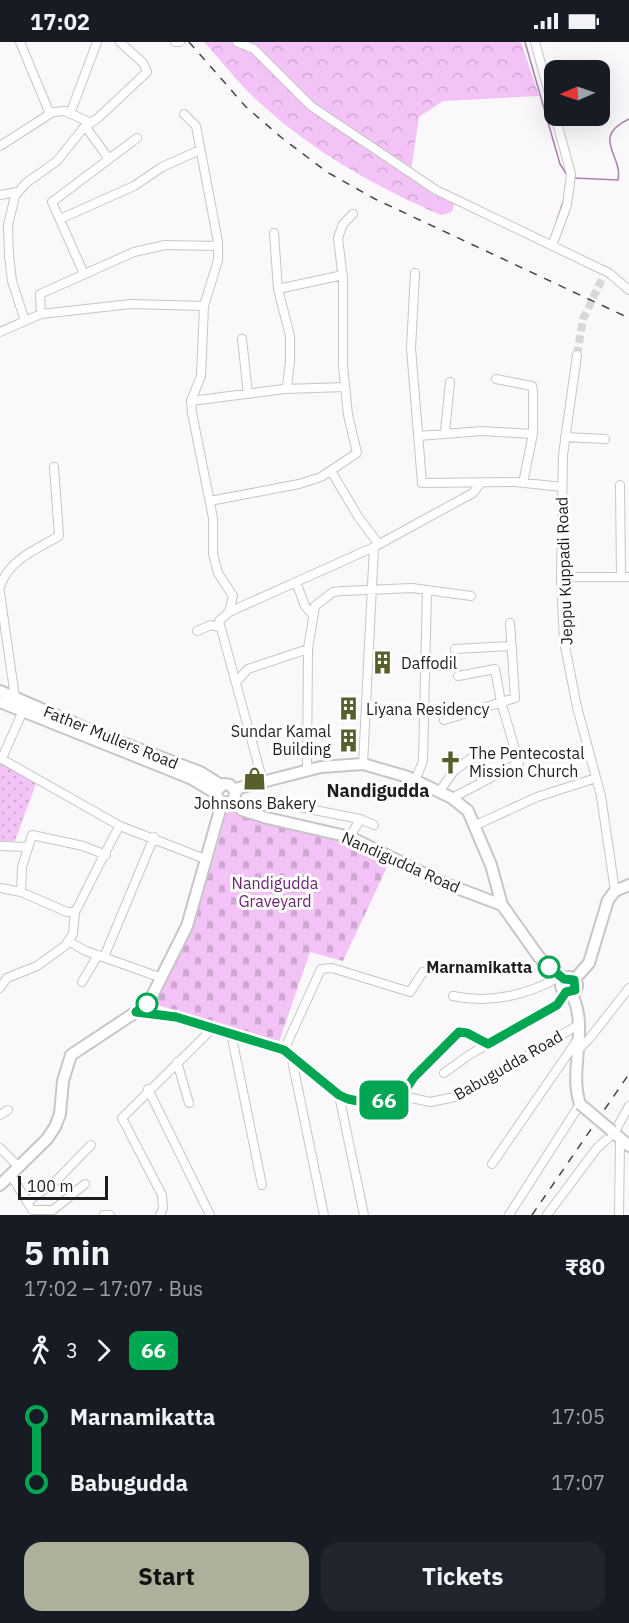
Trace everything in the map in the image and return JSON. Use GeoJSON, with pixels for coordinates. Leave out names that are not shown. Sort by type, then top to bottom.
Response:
{"type":"FeatureCollection","features":[{"type":"Feature","properties":{"kind":"main road","name":"Father Mullers Road"},"geometry":{"type":"LineString","coordinates":[[0,691],[99,734],[200,772],[223,796]]}},
{"type":"Feature","properties":{"kind":"main road"},"geometry":{"type":"LineString","coordinates":[[0,702],[190,778],[223,796]]}},
{"type":"Feature","properties":{"kind":"main road"},"geometry":{"type":"LineString","coordinates":[[0,1185],[47,1139],[55,1127],[60,1114],[63,1081],[71,1055],[148,1004],[187,926],[227,784],[235,789],[307,770],[363,764],[416,781],[452,798],[468,811],[491,865],[502,905],[538,957],[576,988],[568,993],[576,1006],[578,1044],[575,1079],[580,1104],[619,1137]]}},
{"type":"Feature","properties":{"kind":"main road","name":"Nandigudda Road"},"geometry":{"type":"LineString","coordinates":[[223,796],[242,810],[350,837],[441,882],[502,905]]}},
{"type":"Feature","properties":{"kind":"main road"},"geometry":{"type":"LineString","coordinates":[[566,978],[589,963],[608,900],[615,891],[629,885]]}},
{"type":"Feature","properties":{"kind":"street"},"geometry":{"type":"LineString","coordinates":[[20,42],[50,114]]}},
{"type":"Feature","properties":{"kind":"street"},"geometry":{"type":"LineString","coordinates":[[70,114],[97,42]]}},
{"type":"Feature","properties":{"kind":"street"},"geometry":{"type":"LineString","coordinates":[[0,195],[17,192],[57,161],[88,124],[147,72],[143,63],[120,42]]}},
{"type":"Feature","properties":{"kind":"street"},"geometry":{"type":"LineString","coordinates":[[175,42],[180,42]]}},
{"type":"Feature","properties":{"kind":"street"},"geometry":{"type":"LineString","coordinates":[[237,42],[254,49],[311,106],[436,190],[552,246],[629,290]]}},
{"type":"Feature","properties":{"kind":"street"},"geometry":{"type":"LineString","coordinates":[[534,42],[571,178],[567,205],[552,246]]}},
{"type":"Feature","properties":{"kind":"street"},"geometry":{"type":"LineString","coordinates":[[0,146],[50,114],[65,111],[88,124],[109,159]]}},
{"type":"Feature","properties":{"kind":"street"},"geometry":{"type":"LineString","coordinates":[[184,114],[196,126],[218,246],[218,260],[204,306],[201,376],[191,401],[194,430],[210,501],[213,554],[218,573],[233,596],[229,612]]}},
{"type":"Feature","properties":{"kind":"street"},"geometry":{"type":"LineString","coordinates":[[84,274],[52,202],[136,138]]}},
{"type":"Feature","properties":{"kind":"street"},"geometry":{"type":"LineString","coordinates":[[60,219],[134,186],[162,167],[200,150]]}},
{"type":"Feature","properties":{"kind":"street"},"geometry":{"type":"LineString","coordinates":[[17,192],[8,225],[9,256],[12,281],[25,321]]}},
{"type":"Feature","properties":{"kind":"street"},"geometry":{"type":"LineString","coordinates":[[210,501],[299,484],[331,471],[357,453],[345,387],[343,275],[338,238],[343,224],[353,214]]}},
{"type":"Feature","properties":{"kind":"street"},"geometry":{"type":"LineString","coordinates":[[274,233],[278,289],[290,336],[290,362],[284,389]]}},
{"type":"Feature","properties":{"kind":"street"},"geometry":{"type":"LineString","coordinates":[[41,314],[40,294],[134,252],[165,245],[218,246]]}},
{"type":"Feature","properties":{"kind":"street"},"geometry":{"type":"LineString","coordinates":[[415,273],[411,348],[422,483],[523,483],[562,487]]}},
{"type":"Feature","properties":{"kind":"street"},"geometry":{"type":"LineString","coordinates":[[278,289],[343,275]]}},
{"type":"Feature","properties":{"kind":"street"},"geometry":{"type":"LineString","coordinates":[[0,332],[41,314],[131,304],[204,306]]}},
{"type":"Feature","properties":{"kind":"street"},"geometry":{"type":"LineString","coordinates":[[242,339],[248,394]]}},
{"type":"Feature","properties":{"kind":"street","name":"Jeppu Kuppadi Road"},"geometry":{"type":"LineString","coordinates":[[577,355],[564,437],[561,577],[564,641],[577,707],[596,778],[615,891]]}},
{"type":"Feature","properties":{"kind":"street"},"geometry":{"type":"LineString","coordinates":[[496,379],[532,387],[533,434],[523,483]]}},
{"type":"Feature","properties":{"kind":"street"},"geometry":{"type":"LineString","coordinates":[[445,432],[450,382]]}},
{"type":"Feature","properties":{"kind":"street"},"geometry":{"type":"LineString","coordinates":[[191,401],[284,389],[345,387]]}},
{"type":"Feature","properties":{"kind":"street"},"geometry":{"type":"LineString","coordinates":[[418,436],[445,432],[482,431],[533,434]]}},
{"type":"Feature","properties":{"kind":"street"},"geometry":{"type":"LineString","coordinates":[[564,437],[605,439]]}},
{"type":"Feature","properties":{"kind":"street"},"geometry":{"type":"LineString","coordinates":[[0,587],[5,572],[16,561],[59,536],[54,467]]}},
{"type":"Feature","properties":{"kind":"street"},"geometry":{"type":"LineString","coordinates":[[331,471],[376,545],[371,590],[363,764]]}},
{"type":"Feature","properties":{"kind":"street"},"geometry":{"type":"LineString","coordinates":[[263,782],[236,682],[218,627],[219,621],[229,612],[376,545],[473,493],[480,484]]}},
{"type":"Feature","properties":{"kind":"street"},"geometry":{"type":"LineString","coordinates":[[561,577],[625,577],[620,485]]}},
{"type":"Feature","properties":{"kind":"street"},"geometry":{"type":"LineString","coordinates":[[296,582],[305,606],[312,614]]}},
{"type":"Feature","properties":{"kind":"street"},"geometry":{"type":"LineString","coordinates":[[307,770],[308,649],[315,606],[333,592],[412,588],[471,596]]}},
{"type":"Feature","properties":{"kind":"street"},"geometry":{"type":"LineString","coordinates":[[416,781],[423,761],[427,590]]}},
{"type":"Feature","properties":{"kind":"street"},"geometry":{"type":"LineString","coordinates":[[0,593],[15,697]]}},
{"type":"Feature","properties":{"kind":"street"},"geometry":{"type":"LineString","coordinates":[[444,720],[515,698],[510,623]]}},
{"type":"Feature","properties":{"kind":"street"},"geometry":{"type":"LineString","coordinates":[[197,631],[211,625],[218,627]]}},
{"type":"Feature","properties":{"kind":"street"},"geometry":{"type":"LineString","coordinates":[[455,649],[512,646]]}},
{"type":"Feature","properties":{"kind":"street"},"geometry":{"type":"LineString","coordinates":[[236,682],[248,669],[308,649]]}},
{"type":"Feature","properties":{"kind":"street"},"geometry":{"type":"LineString","coordinates":[[452,798],[519,763],[501,702],[495,669],[458,676]]}},
{"type":"Feature","properties":{"kind":"street"},"geometry":{"type":"LineString","coordinates":[[23,711],[1,758],[120,826],[154,837],[205,859]]}},
{"type":"Feature","properties":{"kind":"street"},"geometry":{"type":"LineString","coordinates":[[439,792],[454,771],[478,753]]}},
{"type":"Feature","properties":{"kind":"street"},"geometry":{"type":"LineString","coordinates":[[474,826],[537,797],[596,778]]}},
{"type":"Feature","properties":{"kind":"street"},"geometry":{"type":"LineString","coordinates":[[299,807],[360,819],[374,825]]}},
{"type":"Feature","properties":{"kind":"street"},"geometry":{"type":"LineString","coordinates":[[350,837],[360,819]]}},
{"type":"Feature","properties":{"kind":"street"},"geometry":{"type":"LineString","coordinates":[[0,988],[7,978],[37,966],[68,941],[73,934],[75,912],[106,855],[115,829],[120,826]]}},
{"type":"Feature","properties":{"kind":"street"},"geometry":{"type":"LineString","coordinates":[[21,892],[22,867],[32,835],[82,846],[106,855]]}},
{"type":"Feature","properties":{"kind":"street"},"geometry":{"type":"LineString","coordinates":[[82,982],[101,956],[154,837]]}},
{"type":"Feature","properties":{"kind":"street"},"geometry":{"type":"LineString","coordinates":[[0,846],[28,848]]}},
{"type":"Feature","properties":{"kind":"street"},"geometry":{"type":"LineString","coordinates":[[0,888],[21,892],[67,912],[75,912]]}},
{"type":"Feature","properties":{"kind":"street"},"geometry":{"type":"LineString","coordinates":[[68,941],[101,956],[162,978]]}},
{"type":"Feature","properties":{"kind":"street"},"geometry":{"type":"LineString","coordinates":[[284,1050],[321,969],[332,968],[410,992],[423,972]]}},
{"type":"Feature","properties":{"kind":"street"},"geometry":{"type":"LineString","coordinates":[[453,996],[472,1000],[494,999],[528,991],[566,978]]}},
{"type":"Feature","properties":{"kind":"street"},"geometry":{"type":"LineString","coordinates":[[492,1164],[578,1044],[589,1040],[629,988]]}},
{"type":"Feature","properties":{"kind":"street"},"geometry":{"type":"LineString","coordinates":[[444,1073],[488,1044],[557,1005],[568,993]]}},
{"type":"Feature","properties":{"kind":"street","name":"Babugudda Road"},"geometry":{"type":"LineString","coordinates":[[136,1012],[176,1017],[284,1050],[339,1095],[358,1101],[400,1098],[440,1102],[460,1096],[578,1025]]}},
{"type":"Feature","properties":{"kind":"street"},"geometry":{"type":"LineString","coordinates":[[160,1215],[163,1208],[162,1196],[122,1118],[148,1089],[213,1028]]}},
{"type":"Feature","properties":{"kind":"street"},"geometry":{"type":"LineString","coordinates":[[400,1098],[414,1077],[453,1035],[459,1032],[467,1033],[488,1044]]}},
{"type":"Feature","properties":{"kind":"street"},"geometry":{"type":"LineString","coordinates":[[231,1034],[261,1185]]}},
{"type":"Feature","properties":{"kind":"street"},"geometry":{"type":"LineString","coordinates":[[291,1055],[324,1215]]}},
{"type":"Feature","properties":{"kind":"street"},"geometry":{"type":"LineString","coordinates":[[177,1062],[189,1103]]}},
{"type":"Feature","properties":{"kind":"street"},"geometry":{"type":"LineString","coordinates":[[148,1089],[210,1215]]}},
{"type":"Feature","properties":{"kind":"street"},"geometry":{"type":"LineString","coordinates":[[339,1095],[364,1215]]}},
{"type":"Feature","properties":{"kind":"street"},"geometry":{"type":"LineString","coordinates":[[509,1215],[580,1104]]}},
{"type":"Feature","properties":{"kind":"street"},"geometry":{"type":"LineString","coordinates":[[619,1215],[619,1137],[629,1106]]}},
{"type":"Feature","properties":{"kind":"street"},"geometry":{"type":"LineString","coordinates":[[0,1115],[8,1110]]}},
{"type":"Feature","properties":{"kind":"street"},"geometry":{"type":"LineString","coordinates":[[547,1215],[597,1148],[619,1137]]}},
{"type":"Feature","properties":{"kind":"street"},"geometry":{"type":"LineString","coordinates":[[27,1202],[57,1180],[91,1144]]}},
{"type":"Feature","properties":{"kind":"street"},"geometry":{"type":"LineString","coordinates":[[0,1148],[19,1167]]}},
{"type":"Feature","properties":{"kind":"street"},"geometry":{"type":"LineString","coordinates":[[11,1175],[34,1212],[53,1210],[85,1184]]}},
{"type":"Feature","properties":{"kind":"street"},"geometry":{"type":"LineString","coordinates":[[104,1215],[110,1215]]}},
{"type":"Feature","properties":{"kind":"green space"},"geometry":{"type":"Polygon","coordinates":[[[204,42],[521,42],[539,96],[443,101],[419,117],[411,171],[456,197],[452,212],[441,215],[369,180],[301,137],[252,96],[204,42]]]}},
{"type":"Feature","properties":{"kind":"green space"},"geometry":{"type":"Polygon","coordinates":[[[0,763],[37,781],[15,841],[0,841],[0,763]]]}},
{"type":"Feature","properties":{"kind":"green space","name":"Nandigudda Graveyard"},"geometry":{"type":"Polygon","coordinates":[[[232,809],[272,823],[343,839],[388,865],[343,961],[310,952],[279,1042],[154,1004],[186,935],[212,863],[226,814],[232,809]]]}},
{"type":"Feature","properties":{"kind":"waterway"},"geometry":{"type":"LineString","coordinates":[[525,42],[560,164],[567,175]]}},
{"type":"Feature","properties":{"kind":"waterway"},"geometry":{"type":"LineString","coordinates":[[574,178],[618,180],[610,140],[618,126],[629,119]]}},
{"type":"Feature","properties":{"kind":"waterway"},"geometry":{"type":"LineString","coordinates":[[556,223],[565,196]]}},
{"type":"Feature","properties":{"kind":"tunnel"},"geometry":{"type":"LineString","coordinates":[[577,355],[583,319],[602,279]]}},
{"type":"Feature","properties":{"kind":"railway"},"geometry":{"type":"LineString","coordinates":[[189,42],[246,107],[327,172],[375,199],[629,318]]}},
{"type":"Feature","properties":{"kind":"railway"},"geometry":{"type":"LineString","coordinates":[[532,1215],[629,1074]]}},
{"type":"Feature","properties":{"kind":"bus line","name":"66"},"geometry":{"type":"LineString","coordinates":[[147,1004],[136,1012],[176,1017],[284,1050],[339,1095],[358,1101],[378,1101],[400,1098],[414,1077],[453,1035],[459,1032],[467,1033],[488,1044],[557,1005],[566,992],[571,993],[577,985],[574,980],[564,979],[549,967]]}},
{"type":"Feature","properties":{"kind":"place","name":"Daffodil"},"geometry":{"type":"Point","coordinates":[383,663]}},
{"type":"Feature","properties":{"kind":"place","name":"Liyana Residency"},"geometry":{"type":"Point","coordinates":[348,709]}},
{"type":"Feature","properties":{"kind":"place","name":"Sundar Kamal Building"},"geometry":{"type":"Point","coordinates":[349,740]}},
{"type":"Feature","properties":{"kind":"place","name":"The Pentecostal Mission Church"},"geometry":{"type":"Point","coordinates":[451,762]}},
{"type":"Feature","properties":{"kind":"place","name":"Johnsons Bakery"},"geometry":{"type":"Point","coordinates":[255,778]}},
{"type":"Feature","properties":{"kind":"place","name":"Marnamikatta"},"geometry":{"type":"Point","coordinates":[549,967]}},
{"type":"Feature","properties":{"kind":"district","name":"Nandigudda"},"geometry":{"type":"Point","coordinates":[378,791]}}]}
